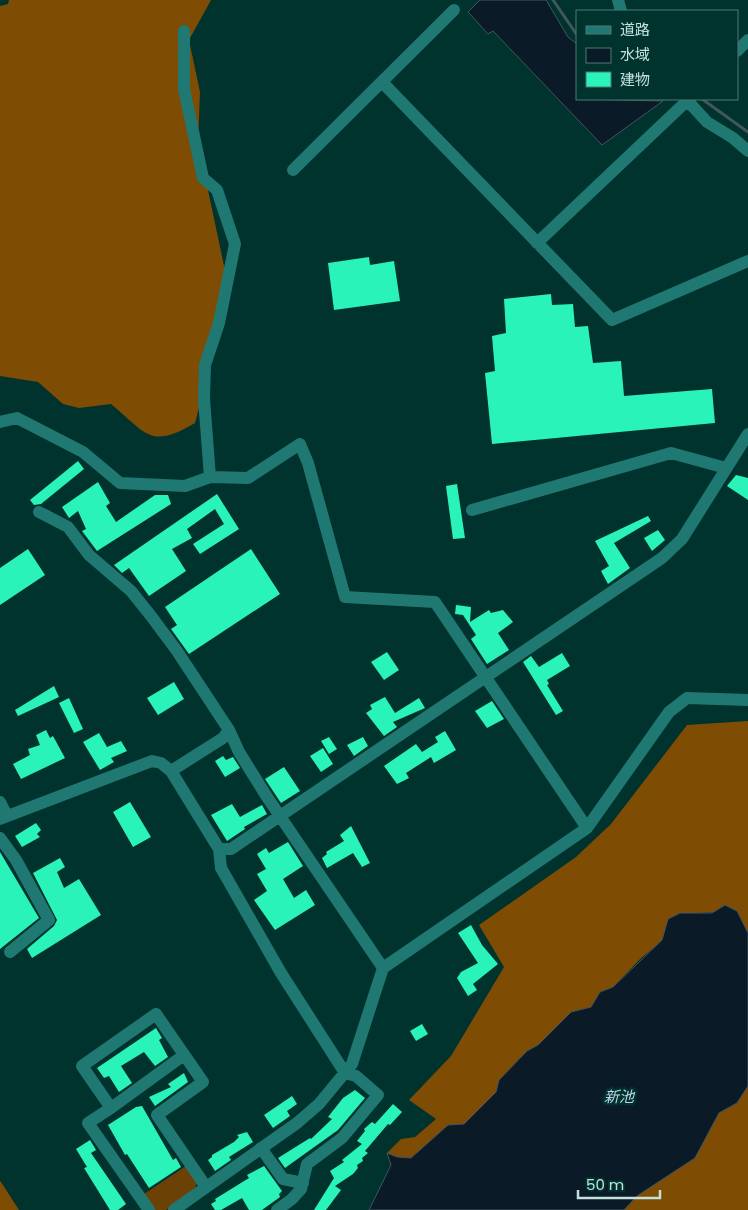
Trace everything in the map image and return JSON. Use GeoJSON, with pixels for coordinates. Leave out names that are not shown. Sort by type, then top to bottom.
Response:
{"type":"FeatureCollection","features":[{"type":"Feature","properties":{"kind":"street"},"geometry":{"type":"LineString","coordinates":[[294,170],[454,10]]}},
{"type":"Feature","properties":{"kind":"street"},"geometry":{"type":"LineString","coordinates":[[184,31],[184,89],[203,178],[216,190],[235,244],[219,323],[205,365],[204,399],[210,478]]}},
{"type":"Feature","properties":{"kind":"street"},"geometry":{"type":"LineString","coordinates":[[738,50],[748,40]]}},
{"type":"Feature","properties":{"kind":"street"},"geometry":{"type":"LineString","coordinates":[[382,82],[612,320],[748,261]]}},
{"type":"Feature","properties":{"kind":"street"},"geometry":{"type":"LineString","coordinates":[[537,243],[687,100]]}},
{"type":"Feature","properties":{"kind":"street"},"geometry":{"type":"LineString","coordinates":[[689,100],[707,122],[733,138],[748,151]]}},
{"type":"Feature","properties":{"kind":"street"},"geometry":{"type":"LineString","coordinates":[[0,422],[17,418],[83,452],[120,483],[185,486],[210,478],[248,478],[300,444],[308,463],[345,597],[435,602],[587,828]]}},
{"type":"Feature","properties":{"kind":"street"},"geometry":{"type":"LineString","coordinates":[[219,849],[231,849],[662,558],[682,539],[748,434]]}},
{"type":"Feature","properties":{"kind":"street"},"geometry":{"type":"LineString","coordinates":[[472,510],[672,454],[726,468]]}},
{"type":"Feature","properties":{"kind":"street"},"geometry":{"type":"LineString","coordinates":[[38,512],[68,527],[89,555],[135,595],[177,651],[229,730],[239,752],[280,816],[383,968]]}},
{"type":"Feature","properties":{"kind":"street"},"geometry":{"type":"LineString","coordinates":[[174,1210],[309,1114],[352,1064],[383,968],[587,828],[669,712],[687,698],[748,700]]}},
{"type":"Feature","properties":{"kind":"street"},"geometry":{"type":"LineString","coordinates":[[171,771],[223,738],[229,730]]}},
{"type":"Feature","properties":{"kind":"street"},"geometry":{"type":"LineString","coordinates":[[0,802],[4,817],[152,761],[161,763],[171,771],[219,849],[221,868],[281,973],[345,1074],[356,1076],[378,1095],[342,1138],[307,1164],[303,1183],[297,1194],[277,1210]]}},
{"type":"Feature","properties":{"kind":"street"},"geometry":{"type":"LineString","coordinates":[[0,838],[16,860],[49,920],[10,952]]}},
{"type":"Feature","properties":{"kind":"street"},"geometry":{"type":"LineString","coordinates":[[111,1108],[82,1066],[156,1014],[203,1082],[156,1115],[206,1187]]}},
{"type":"Feature","properties":{"kind":"street"},"geometry":{"type":"LineString","coordinates":[[149,1210],[88,1123],[184,1055]]}},
{"type":"Feature","properties":{"kind":"street"},"geometry":{"type":"LineString","coordinates":[[261,1148],[283,1180],[303,1183]]}},
{"type":"Feature","properties":{"kind":"shaded area"},"geometry":{"type":"Polygon","coordinates":[[[9,0],[211,0],[189,40],[200,92],[198,143],[230,294],[195,423],[168,436],[149,434],[141,430],[111,404],[79,408],[63,404],[38,382],[0,376],[0,6],[8,4],[9,0]]]}},
{"type":"Feature","properties":{"kind":"shaded area"},"geometry":{"type":"Polygon","coordinates":[[[748,721],[748,933],[737,911],[697,913],[641,958],[613,987],[600,992],[592,1007],[571,1012],[538,1045],[527,1051],[500,1080],[496,1092],[464,1124],[448,1125],[411,1158],[397,1157],[387,1153],[401,1139],[415,1137],[436,1119],[409,1100],[451,1056],[504,967],[479,925],[576,857],[611,824],[687,725],[748,721]]]}},
{"type":"Feature","properties":{"kind":"shaded area"},"geometry":{"type":"Polygon","coordinates":[[[748,1086],[748,1210],[624,1210],[636,1196],[695,1158],[719,1113],[737,1103],[748,1086]]]}},
{"type":"Feature","properties":{"kind":"shaded area"},"geometry":{"type":"Polygon","coordinates":[[[186,1166],[197,1182],[195,1189],[166,1210],[155,1210],[144,1194],[186,1166]]]}},
{"type":"Feature","properties":{"kind":"shaded area"},"geometry":{"type":"Polygon","coordinates":[[[0,1181],[3,1185],[19,1210],[0,1210],[0,1181]]]}},
{"type":"Feature","properties":{"kind":"water"},"geometry":{"type":"Polygon","coordinates":[[[480,0],[546,0],[568,37],[576,43],[576,100],[663,101],[602,145],[493,31],[488,34],[468,12],[480,0]]]}},
{"type":"Feature","properties":{"kind":"water","name":"新池"},"geometry":{"type":"Polygon","coordinates":[[[725,905],[737,911],[748,933],[748,1086],[737,1103],[719,1113],[695,1158],[637,1196],[624,1210],[369,1210],[391,1165],[387,1153],[397,1157],[411,1158],[448,1125],[464,1124],[496,1092],[499,1080],[527,1051],[538,1045],[571,1012],[591,1007],[600,992],[613,987],[662,940],[668,919],[680,913],[712,913],[725,905]]]}},
{"type":"Feature","properties":{"kind":"building"},"geometry":{"type":"Polygon","coordinates":[[[369,257],[370,265],[394,261],[400,301],[334,310],[328,263],[369,257]]]}},
{"type":"Feature","properties":{"kind":"building"},"geometry":{"type":"Polygon","coordinates":[[[551,294],[552,305],[573,304],[575,327],[588,326],[593,363],[621,361],[624,396],[712,389],[715,423],[492,444],[485,373],[495,371],[492,336],[506,333],[504,299],[551,294]]]}},
{"type":"Feature","properties":{"kind":"building"},"geometry":{"type":"Polygon","coordinates":[[[78,461],[84,469],[41,504],[34,505],[30,500],[78,461]]]}},
{"type":"Feature","properties":{"kind":"building"},"geometry":{"type":"Polygon","coordinates":[[[736,475],[748,478],[748,500],[727,486],[736,475]]]}},
{"type":"Feature","properties":{"kind":"building"},"geometry":{"type":"Polygon","coordinates":[[[98,482],[110,503],[106,506],[116,522],[155,495],[168,495],[171,504],[97,551],[82,531],[86,529],[78,511],[69,518],[62,507],[98,482]]]}},
{"type":"Feature","properties":{"kind":"building"},"geometry":{"type":"Polygon","coordinates":[[[457,484],[465,538],[453,539],[446,486],[457,484]]]}},
{"type":"Feature","properties":{"kind":"building"},"geometry":{"type":"Polygon","coordinates":[[[217,494],[239,529],[200,554],[193,544],[224,524],[215,509],[187,529],[192,538],[172,549],[186,571],[149,596],[129,568],[122,573],[114,565],[217,494]]]}},
{"type":"Feature","properties":{"kind":"building"},"geometry":{"type":"Polygon","coordinates":[[[648,516],[651,521],[614,543],[630,568],[608,584],[601,571],[609,566],[595,541],[648,516]]]}},
{"type":"Feature","properties":{"kind":"building"},"geometry":{"type":"Polygon","coordinates":[[[658,530],[665,540],[652,551],[644,538],[658,530]]]}},
{"type":"Feature","properties":{"kind":"building"},"geometry":{"type":"Polygon","coordinates":[[[28,549],[45,575],[0,605],[0,568],[28,549]]]}},
{"type":"Feature","properties":{"kind":"building"},"geometry":{"type":"Polygon","coordinates":[[[251,549],[280,594],[189,654],[171,629],[177,625],[165,607],[251,549]]]}},
{"type":"Feature","properties":{"kind":"building"},"geometry":{"type":"Polygon","coordinates":[[[456,605],[471,607],[470,622],[489,610],[491,613],[503,610],[513,622],[498,633],[509,650],[487,664],[471,639],[476,635],[463,615],[455,614],[456,605]]]}},
{"type":"Feature","properties":{"kind":"building"},"geometry":{"type":"Polygon","coordinates":[[[387,652],[399,670],[384,680],[371,662],[387,652]]]}},
{"type":"Feature","properties":{"kind":"building"},"geometry":{"type":"Polygon","coordinates":[[[562,653],[570,666],[547,680],[549,684],[547,685],[563,711],[556,715],[523,662],[531,656],[539,667],[562,653]]]}},
{"type":"Feature","properties":{"kind":"building"},"geometry":{"type":"Polygon","coordinates":[[[174,682],[184,699],[158,715],[147,698],[174,682]]]}},
{"type":"Feature","properties":{"kind":"building"},"geometry":{"type":"Polygon","coordinates":[[[54,686],[59,697],[18,716],[15,710],[54,686]]]}},
{"type":"Feature","properties":{"kind":"building"},"geometry":{"type":"Polygon","coordinates":[[[385,697],[395,713],[419,698],[425,708],[393,722],[397,727],[384,736],[366,713],[372,709],[370,705],[385,697]]]}},
{"type":"Feature","properties":{"kind":"building"},"geometry":{"type":"Polygon","coordinates":[[[69,698],[83,729],[74,733],[59,703],[69,698]]]}},
{"type":"Feature","properties":{"kind":"building"},"geometry":{"type":"Polygon","coordinates":[[[492,701],[504,719],[487,728],[475,711],[492,701]]]}},
{"type":"Feature","properties":{"kind":"building"},"geometry":{"type":"Polygon","coordinates":[[[46,730],[50,738],[53,736],[65,758],[21,779],[13,764],[30,755],[28,749],[40,745],[36,735],[46,730]]]}},
{"type":"Feature","properties":{"kind":"building"},"geometry":{"type":"Polygon","coordinates":[[[445,731],[456,750],[434,763],[431,757],[406,773],[409,778],[397,784],[384,766],[416,744],[422,752],[438,742],[435,737],[445,731]]]}},
{"type":"Feature","properties":{"kind":"building"},"geometry":{"type":"Polygon","coordinates":[[[99,733],[107,747],[121,741],[127,751],[111,758],[114,762],[100,770],[83,742],[99,733]]]}},
{"type":"Feature","properties":{"kind":"building"},"geometry":{"type":"Polygon","coordinates":[[[329,737],[337,749],[329,754],[321,741],[329,737]]]}},
{"type":"Feature","properties":{"kind":"building"},"geometry":{"type":"Polygon","coordinates":[[[363,737],[368,746],[354,756],[347,745],[363,737]]]}},
{"type":"Feature","properties":{"kind":"building"},"geometry":{"type":"Polygon","coordinates":[[[323,748],[333,764],[321,772],[310,756],[323,748]]]}},
{"type":"Feature","properties":{"kind":"building"},"geometry":{"type":"Polygon","coordinates":[[[223,756],[226,760],[233,757],[240,768],[225,777],[215,761],[223,756]]]}},
{"type":"Feature","properties":{"kind":"building"},"geometry":{"type":"Polygon","coordinates":[[[284,767],[300,791],[281,803],[265,779],[284,767]]]}},
{"type":"Feature","properties":{"kind":"building"},"geometry":{"type":"Polygon","coordinates":[[[130,802],[151,837],[133,847],[113,812],[130,802]]]}},
{"type":"Feature","properties":{"kind":"building"},"geometry":{"type":"Polygon","coordinates":[[[232,804],[240,817],[262,805],[267,814],[244,827],[245,829],[227,841],[211,815],[232,804]]]}},
{"type":"Feature","properties":{"kind":"building"},"geometry":{"type":"Polygon","coordinates":[[[36,823],[41,830],[37,834],[40,837],[22,847],[15,836],[36,823]]]}},
{"type":"Feature","properties":{"kind":"building"},"geometry":{"type":"Polygon","coordinates":[[[351,826],[370,863],[362,867],[353,853],[327,868],[322,858],[327,854],[326,852],[344,841],[340,835],[351,826]]]}},
{"type":"Feature","properties":{"kind":"building"},"geometry":{"type":"Polygon","coordinates":[[[288,842],[303,866],[283,879],[294,898],[306,890],[315,905],[275,930],[254,900],[267,891],[257,874],[266,869],[257,854],[266,848],[269,853],[288,842]]]}},
{"type":"Feature","properties":{"kind":"building"},"geometry":{"type":"Polygon","coordinates":[[[0,852],[39,918],[0,949],[0,852]]]}},
{"type":"Feature","properties":{"kind":"building"},"geometry":{"type":"Polygon","coordinates":[[[60,858],[65,867],[57,872],[64,888],[79,879],[101,915],[32,958],[27,949],[54,926],[57,920],[33,873],[60,858]]]}},
{"type":"Feature","properties":{"kind":"building"},"geometry":{"type":"Polygon","coordinates":[[[471,925],[482,945],[498,964],[473,984],[477,990],[468,996],[457,978],[461,972],[478,963],[458,933],[471,925]]]}},
{"type":"Feature","properties":{"kind":"building"},"geometry":{"type":"Polygon","coordinates":[[[422,1024],[428,1034],[416,1041],[410,1031],[422,1024]]]}},
{"type":"Feature","properties":{"kind":"building"},"geometry":{"type":"Polygon","coordinates":[[[156,1028],[162,1038],[159,1040],[168,1057],[155,1066],[144,1052],[121,1066],[132,1083],[119,1092],[109,1076],[104,1078],[97,1068],[156,1028]]]}},
{"type":"Feature","properties":{"kind":"building"},"geometry":{"type":"Polygon","coordinates":[[[184,1073],[188,1082],[155,1106],[149,1097],[171,1087],[168,1084],[184,1073]]]}},
{"type":"Feature","properties":{"kind":"building"},"geometry":{"type":"Polygon","coordinates":[[[355,1090],[365,1098],[338,1130],[285,1168],[278,1158],[311,1139],[332,1119],[328,1117],[343,1098],[355,1090]]]}},
{"type":"Feature","properties":{"kind":"building"},"geometry":{"type":"Polygon","coordinates":[[[292,1096],[297,1104],[287,1111],[290,1116],[273,1128],[264,1115],[292,1096]]]}},
{"type":"Feature","properties":{"kind":"building"},"geometry":{"type":"Polygon","coordinates":[[[393,1104],[402,1112],[390,1125],[388,1124],[365,1151],[368,1153],[362,1158],[363,1161],[357,1165],[358,1168],[353,1174],[335,1186],[341,1190],[326,1210],[314,1210],[334,1178],[330,1171],[344,1162],[342,1160],[362,1144],[357,1141],[365,1131],[364,1129],[372,1122],[375,1124],[393,1104]]]}},
{"type":"Feature","properties":{"kind":"building"},"geometry":{"type":"Polygon","coordinates":[[[142,1106],[173,1160],[176,1158],[181,1167],[149,1188],[127,1154],[125,1155],[108,1125],[136,1107],[142,1106]]]}},
{"type":"Feature","properties":{"kind":"building"},"geometry":{"type":"Polygon","coordinates":[[[247,1132],[253,1142],[229,1157],[231,1160],[215,1171],[208,1160],[212,1155],[234,1142],[239,1137],[237,1135],[247,1132]]]}},
{"type":"Feature","properties":{"kind":"building"},"geometry":{"type":"Polygon","coordinates":[[[90,1140],[96,1150],[91,1153],[126,1204],[118,1210],[110,1210],[84,1168],[87,1167],[76,1149],[90,1140]]]}},
{"type":"Feature","properties":{"kind":"building"},"geometry":{"type":"Polygon","coordinates":[[[264,1166],[282,1191],[279,1194],[280,1197],[262,1210],[249,1210],[242,1198],[221,1210],[215,1210],[211,1204],[216,1201],[215,1199],[249,1178],[247,1175],[264,1166]]]}},
{"type":"Feature","properties":{"kind":"waterway"},"geometry":{"type":"LineString","coordinates":[[553,0],[576,34]]}},
{"type":"Feature","properties":{"kind":"waterway"},"geometry":{"type":"LineString","coordinates":[[703,100],[748,132]]}}]}
